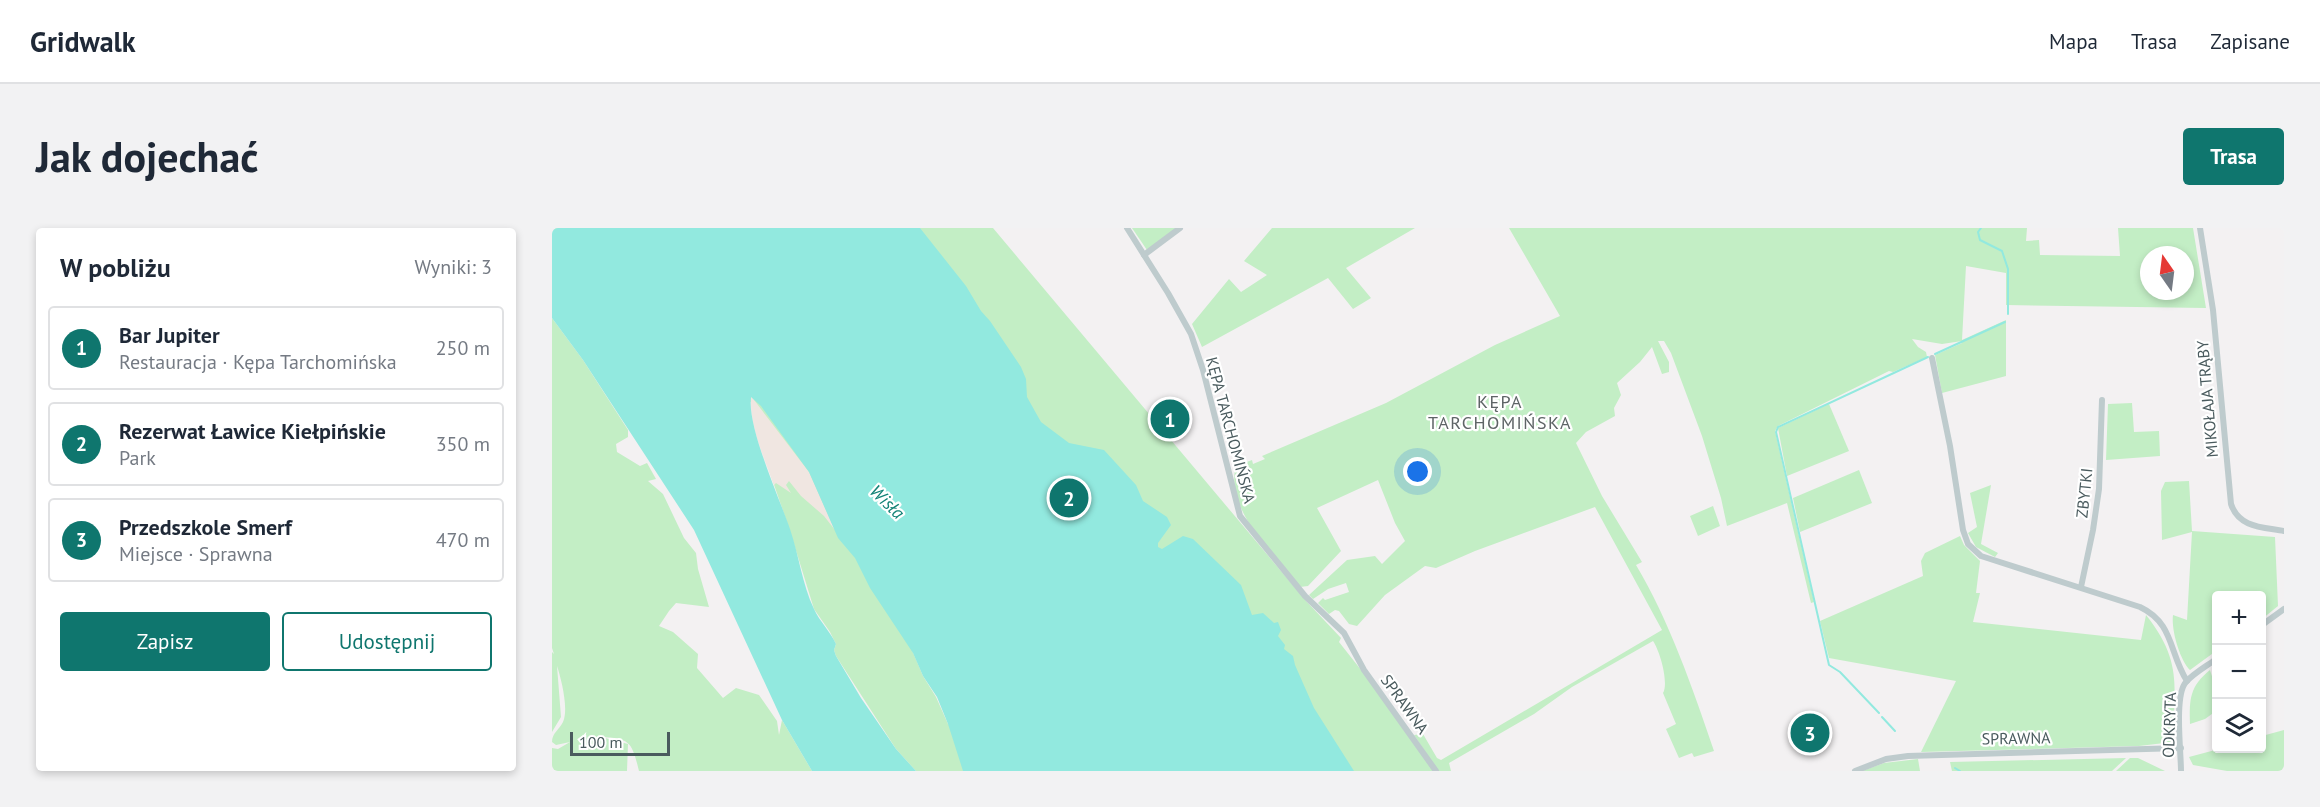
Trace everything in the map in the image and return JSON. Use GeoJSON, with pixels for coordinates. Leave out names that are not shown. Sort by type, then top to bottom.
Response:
{"type":"FeatureCollection","features":[{"type":"Feature","properties":{"kind":"street","name":"KĘPA TARCHOMIŃSKA"},"geometry":{"type":"LineString","coordinates":[[1127,228],[1191,334],[1203,370],[1240,516],[1305,596],[1344,633],[1353,652]]}},
{"type":"Feature","properties":{"kind":"street"},"geometry":{"type":"LineString","coordinates":[[1144,255],[1180,228]]}},
{"type":"Feature","properties":{"kind":"street","name":"MIKOŁAJA TRĄBY"},"geometry":{"type":"LineString","coordinates":[[2200,228],[2213,310],[2231,504],[2237,516],[2244,522],[2284,531]]}},
{"type":"Feature","properties":{"kind":"street"},"geometry":{"type":"LineString","coordinates":[[1932,358],[1950,446],[1963,530],[1968,544],[1981,556],[2081,587],[2154,614],[2165,627],[2179,668],[2187,681],[2212,663]]}},
{"type":"Feature","properties":{"kind":"street","name":"ZBYTKI"},"geometry":{"type":"LineString","coordinates":[[2081,587],[2099,489],[2102,400]]}},
{"type":"Feature","properties":{"kind":"street"},"geometry":{"type":"LineString","coordinates":[[2266,622],[2284,609]]}},
{"type":"Feature","properties":{"kind":"street","name":"SPRAWNA"},"geometry":{"type":"LineString","coordinates":[[1353,652],[1436,771]]}},
{"type":"Feature","properties":{"kind":"street","name":"ODKRYTA"},"geometry":{"type":"LineString","coordinates":[[2183,771],[2180,700],[2183,686],[2187,681]]}},
{"type":"Feature","properties":{"kind":"street","name":"SPRAWNA"},"geometry":{"type":"LineString","coordinates":[[1855,771],[1886,759],[1918,755],[2181,748]]}},
{"type":"Feature","properties":{"kind":"green space"},"geometry":{"type":"Polygon","coordinates":[[[552,228],[993,228],[1307,602],[1341,638],[1339,642],[1395,713],[1434,771],[1151,771],[1126,731],[552,228]]]}},
{"type":"Feature","properties":{"kind":"green space"},"geometry":{"type":"Polygon","coordinates":[[[1132,228],[1176,228],[1147,250],[1132,228]]]}},
{"type":"Feature","properties":{"kind":"green space"},"geometry":{"type":"Polygon","coordinates":[[[1272,228],[1415,228],[1346,268],[1371,298],[1353,309],[1328,278],[1202,347],[1192,324],[1229,279],[1241,292],[1267,275],[1244,261],[1272,228]]]}},
{"type":"Feature","properties":{"kind":"green space"},"geometry":{"type":"Polygon","coordinates":[[[1509,228],[2027,228],[2026,241],[2039,240],[2040,255],[2120,256],[2118,228],[2193,228],[2206,308],[2006,305],[2006,273],[1966,266],[1962,340],[2006,320],[2006,376],[1942,393],[1935,355],[1962,341],[1942,344],[1912,339],[1926,352],[1927,357],[1893,372],[1889,371],[1778,426],[1775,431],[1814,602],[1811,603],[1787,503],[1727,526],[1702,436],[1671,353],[1664,341],[1658,341],[1669,362],[1669,372],[1662,374],[1652,347],[1640,362],[1617,383],[1621,395],[1614,408],[1615,416],[1586,432],[1576,443],[1602,496],[1642,562],[1636,565],[1670,632],[1714,751],[1694,757],[1692,753],[1679,758],[1666,729],[1676,724],[1663,693],[1665,682],[1663,667],[1653,641],[1572,687],[1534,714],[1449,763],[1451,771],[1438,771],[1414,735],[1423,734],[1437,758],[1441,760],[1662,630],[1595,507],[1475,551],[1436,568],[1425,566],[1385,595],[1357,626],[1349,624],[1339,611],[1335,610],[1329,614],[1318,603],[1323,598],[1325,600],[1349,592],[1346,583],[1328,589],[1313,599],[1309,595],[1347,560],[1375,556],[1382,564],[1405,541],[1395,523],[1378,480],[1317,508],[1341,551],[1308,586],[1300,587],[1254,531],[1244,515],[1237,499],[1234,482],[1236,466],[1252,460],[1253,464],[1265,459],[1262,456],[1386,403],[1495,345],[1560,316],[1509,228]]]}},
{"type":"Feature","properties":{"kind":"green space"},"geometry":{"type":"Polygon","coordinates":[[[552,318],[583,360],[628,430],[628,437],[616,444],[617,452],[640,466],[647,463],[656,479],[648,481],[663,494],[684,538],[696,553],[698,569],[709,607],[676,603],[659,626],[673,632],[698,654],[697,668],[723,698],[736,688],[759,695],[777,721],[779,735],[782,720],[812,771],[639,771],[629,744],[619,739],[601,737],[628,744],[627,771],[552,771],[552,748],[558,749],[570,742],[556,745],[552,742],[565,716],[565,702],[557,666],[561,717],[552,732],[552,652],[554,654],[552,648],[552,318]]]}},
{"type":"Feature","properties":{"kind":"green space"},"geometry":{"type":"Polygon","coordinates":[[[748,391],[790,436],[894,608],[923,676],[936,697],[948,724],[1029,771],[916,771],[896,749],[836,656],[834,650],[836,644],[814,609],[770,473],[748,391]]]}},
{"type":"Feature","properties":{"kind":"green space"},"geometry":{"type":"Polygon","coordinates":[[[2132,403],[2134,432],[2159,431],[2160,456],[2106,460],[2108,404],[2132,403]]]}},
{"type":"Feature","properties":{"kind":"green space"},"geometry":{"type":"Polygon","coordinates":[[[1829,404],[1849,451],[1787,476],[1778,428],[1829,404]]]}},
{"type":"Feature","properties":{"kind":"green space"},"geometry":{"type":"Polygon","coordinates":[[[1859,470],[1872,503],[1800,532],[1793,498],[1859,470]]]}},
{"type":"Feature","properties":{"kind":"green space"},"geometry":{"type":"Polygon","coordinates":[[[2189,481],[2192,531],[2275,537],[2278,606],[2266,616],[2266,591],[2212,591],[2212,654],[2190,670],[2180,652],[2175,636],[2173,615],[2187,620],[2192,532],[2162,540],[2161,491],[2165,482],[2189,481]]]}},
{"type":"Feature","properties":{"kind":"green space"},"geometry":{"type":"Polygon","coordinates":[[[1991,485],[1981,544],[1998,553],[1995,557],[1976,547],[1968,533],[1977,527],[1970,493],[1991,485]]]}},
{"type":"Feature","properties":{"kind":"green space"},"geometry":{"type":"Polygon","coordinates":[[[1713,506],[1720,526],[1698,536],[1690,516],[1713,506]]]}},
{"type":"Feature","properties":{"kind":"green space"},"geometry":{"type":"Polygon","coordinates":[[[1960,536],[1964,545],[1980,561],[1976,593],[1980,593],[1973,622],[2141,640],[2146,615],[2166,647],[2174,675],[2173,742],[2139,746],[1921,752],[1956,681],[1829,658],[1820,621],[1923,576],[1921,561],[1925,553],[1960,536]]]}},
{"type":"Feature","properties":{"kind":"green space"},"geometry":{"type":"Polygon","coordinates":[[[2210,670],[2212,714],[2190,724],[2192,694],[2203,676],[2210,670]]]}},
{"type":"Feature","properties":{"kind":"green space"},"geometry":{"type":"Polygon","coordinates":[[[2284,730],[2284,771],[2227,771],[2193,765],[2189,757],[2212,751],[2212,753],[2266,753],[2266,735],[2284,730]]]}},
{"type":"Feature","properties":{"kind":"green space"},"geometry":{"type":"Polygon","coordinates":[[[2126,758],[2112,771],[1952,771],[1950,762],[2126,758]]]}},
{"type":"Feature","properties":{"kind":"green space"},"geometry":{"type":"Polygon","coordinates":[[[2130,758],[2138,758],[2165,771],[2116,771],[2130,758]]]}},
{"type":"Feature","properties":{"kind":"green space"},"geometry":{"type":"Polygon","coordinates":[[[1918,759],[1920,771],[1862,771],[1884,763],[1918,759]]]}},
{"type":"Feature","properties":{"kind":"sand"},"geometry":{"type":"Polygon","coordinates":[[[751,396],[809,472],[835,530],[789,481],[786,485],[791,493],[776,483],[774,485],[752,419],[751,396]]]}},
{"type":"Feature","properties":{"kind":"water","name":"Wisła"},"geometry":{"type":"Polygon","coordinates":[[[552,228],[920,228],[966,286],[1021,367],[1026,379],[1027,397],[1041,422],[1069,443],[1104,450],[1136,485],[1143,501],[1167,517],[1171,525],[1158,543],[1158,547],[1162,549],[1183,536],[1193,539],[1241,585],[1252,615],[1263,613],[1274,623],[1278,622],[1281,630],[1278,636],[1285,645],[1284,649],[1293,656],[1314,708],[1354,771],[963,771],[937,697],[923,676],[913,653],[870,588],[855,558],[838,538],[809,472],[761,406],[751,397],[751,410],[759,444],[790,529],[806,590],[814,609],[834,639],[836,656],[861,698],[896,749],[916,771],[812,771],[782,720],[694,530],[583,360],[552,318],[552,228]]]}},
{"type":"Feature","properties":{"kind":"waterway"},"geometry":{"type":"LineString","coordinates":[[1981,228],[1978,232],[1980,240],[2002,251],[2008,269],[2008,314]]}},
{"type":"Feature","properties":{"kind":"waterway"},"geometry":{"type":"LineString","coordinates":[[1935,354],[2005,322]]}},
{"type":"Feature","properties":{"kind":"waterway"},"geometry":{"type":"LineString","coordinates":[[1879,713],[1840,672],[1829,665],[1776,432],[1778,427],[1928,357]]}},
{"type":"Feature","properties":{"kind":"waterway"},"geometry":{"type":"LineString","coordinates":[[1882,717],[1895,731]]}},
{"type":"Feature","properties":{"kind":"waterway"},"geometry":{"type":"LineString","coordinates":[[1955,768],[1960,771]]}},
{"type":"Feature","properties":{"kind":"place","name":"Bar Jupiter"},"geometry":{"type":"Point","coordinates":[1170,419]}},
{"type":"Feature","properties":{"kind":"place","name":"Rezerwat Ławice Kiełpińskie"},"geometry":{"type":"Point","coordinates":[1069,498]}},
{"type":"Feature","properties":{"kind":"place","name":"Przedszkole Smerf"},"geometry":{"type":"Point","coordinates":[1810,733]}},
{"type":"Feature","properties":{"kind":"district","name":"KĘPA TARCHOMIŃSKA"},"geometry":{"type":"Point","coordinates":[1500,412]}}]}
